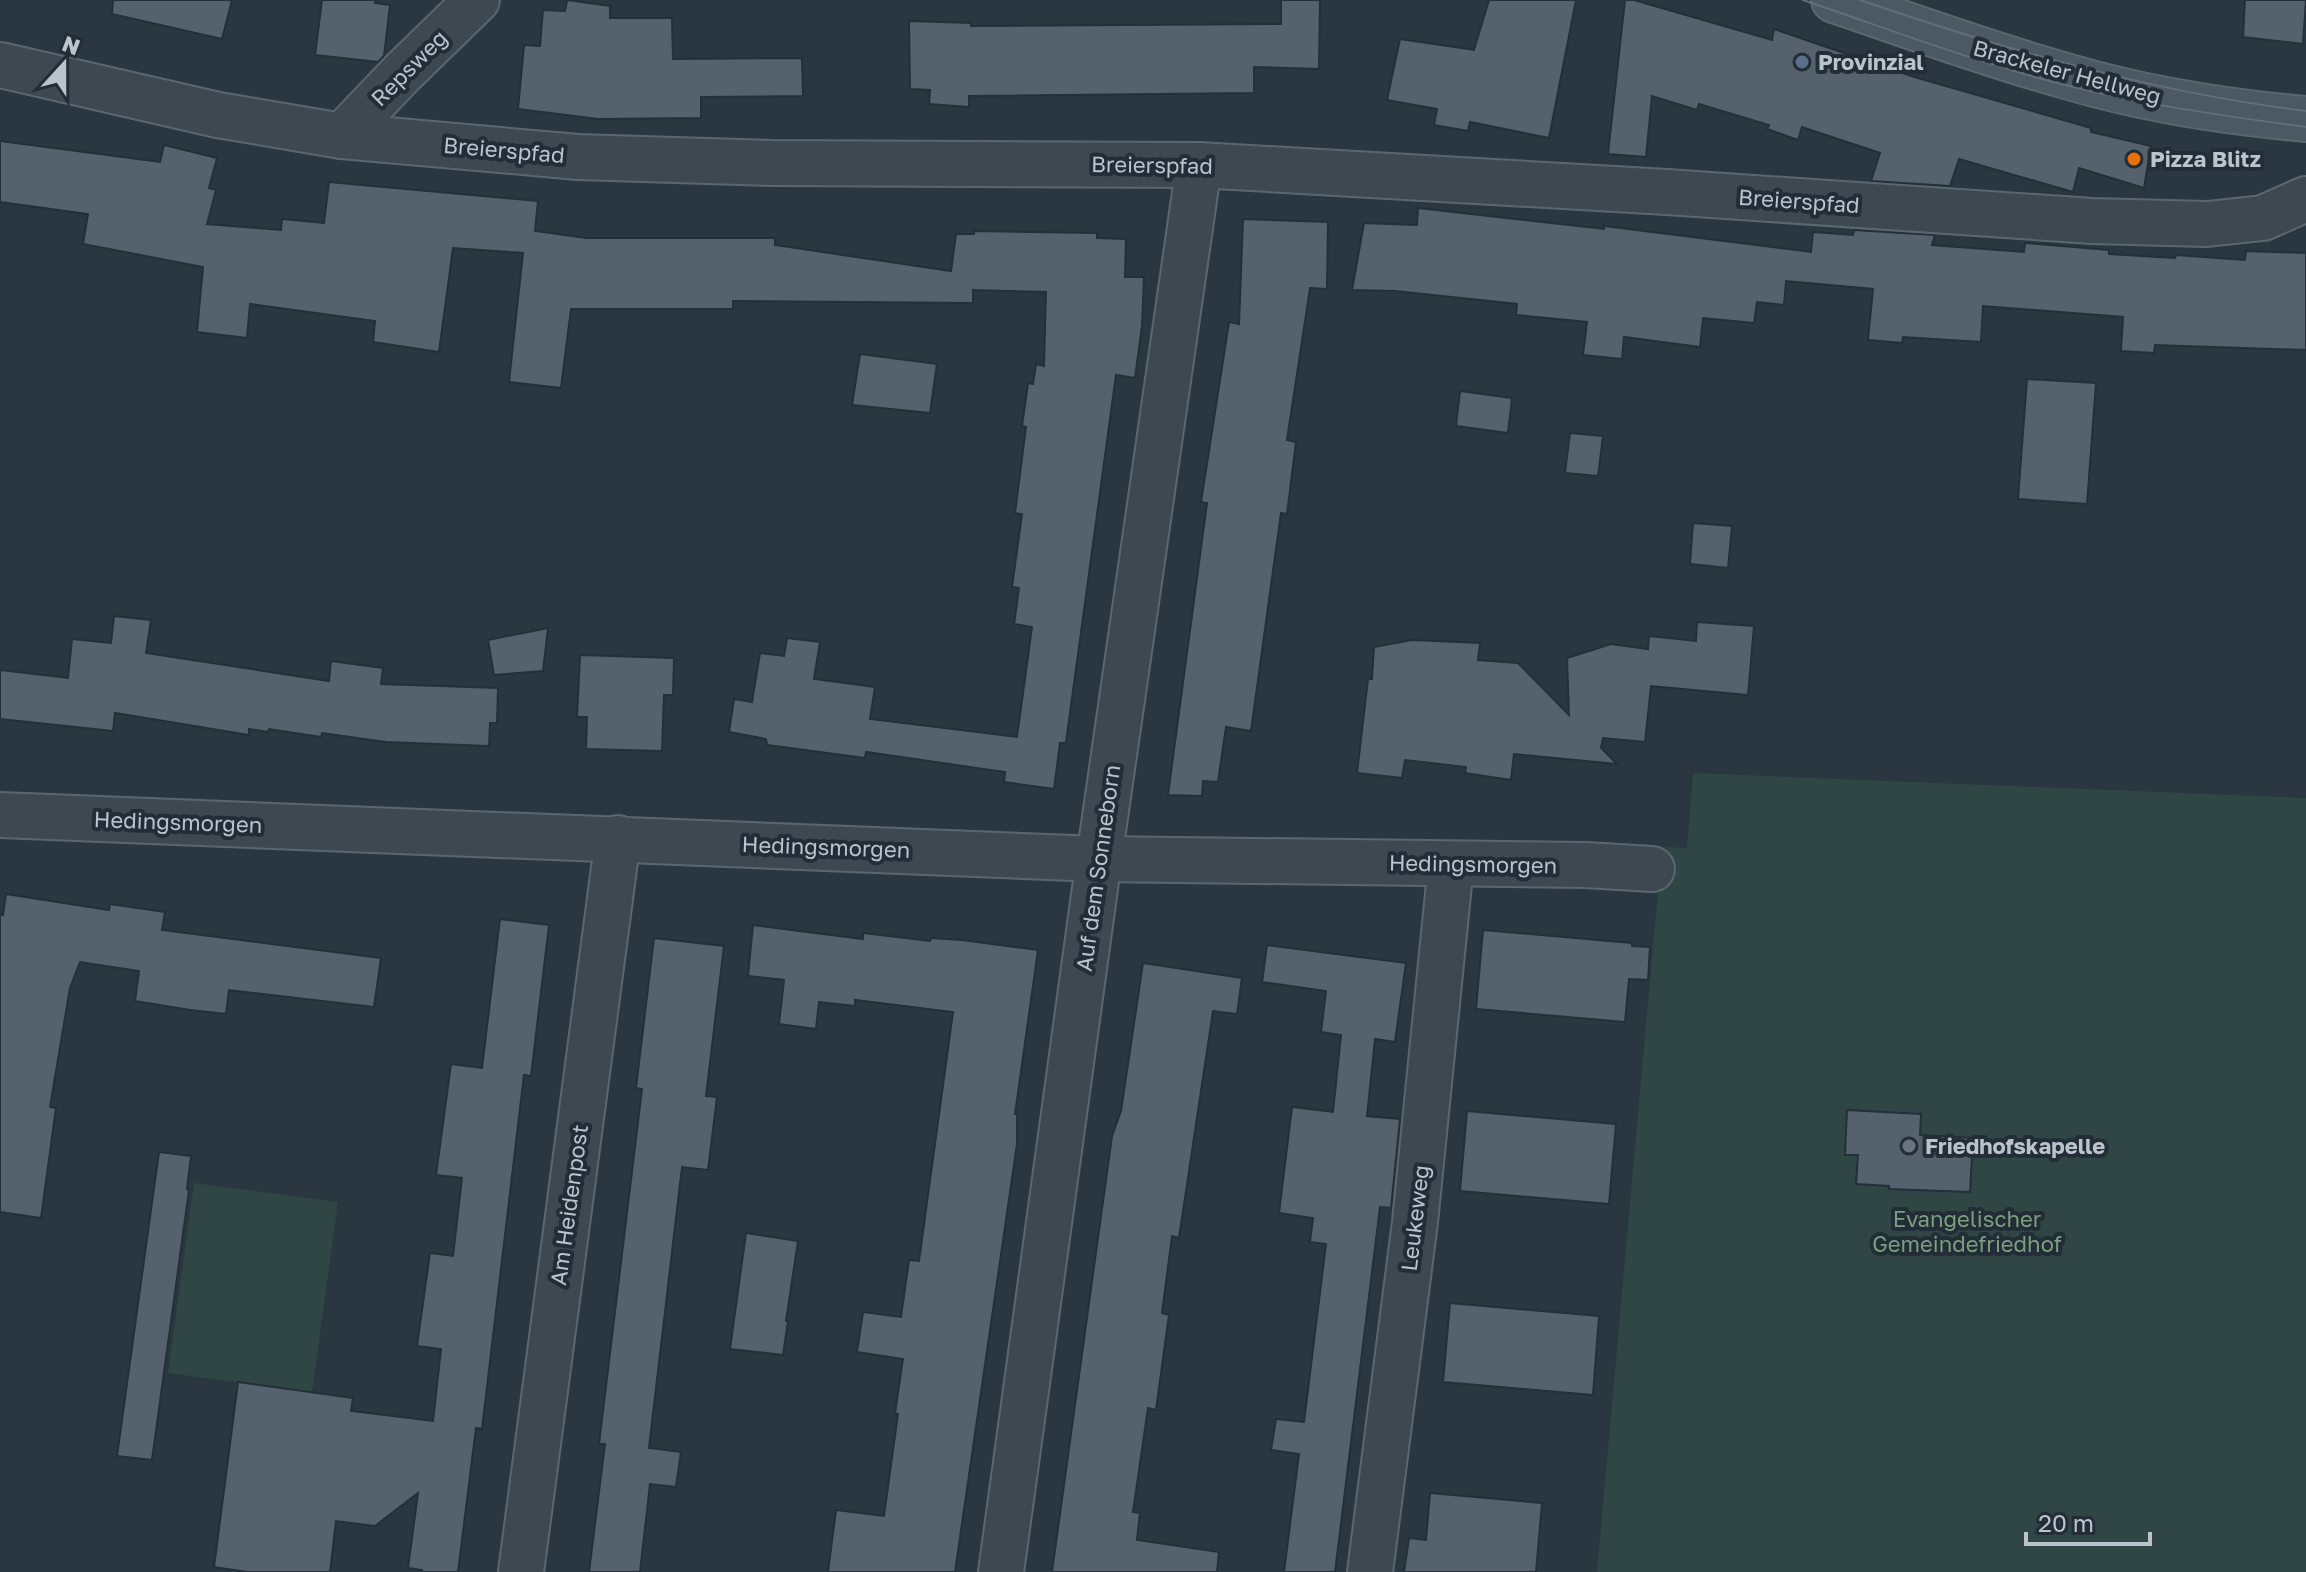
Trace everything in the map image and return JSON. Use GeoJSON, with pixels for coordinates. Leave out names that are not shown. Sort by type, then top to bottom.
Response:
{"type":"FeatureCollection","features":[{"type":"Feature","properties":{"kind":"main road","name":"Brackeler Hellweg"},"geometry":{"type":"LineString","coordinates":[[1834,0],[2069,77],[2253,114],[2306,119]]}},
{"type":"Feature","properties":{"kind":"street","name":"Repsweg"},"geometry":{"type":"LineString","coordinates":[[342,136],[477,0]]}},
{"type":"Feature","properties":{"kind":"street","name":"Breierspfad"},"geometry":{"type":"LineString","coordinates":[[0,65],[218,115],[342,136],[578,157],[743,162],[1199,165],[2092,221],[2207,224],[2263,218],[2306,199]]}},
{"type":"Feature","properties":{"kind":"street","name":"Auf dem Sonneborn"},"geometry":{"type":"LineString","coordinates":[[1001,1572],[1199,165]]}},
{"type":"Feature","properties":{"kind":"street","name":"Hedingsmorgen"},"geometry":{"type":"LineString","coordinates":[[0,815],[1099,859],[1585,865],[1652,869]]}},
{"type":"Feature","properties":{"kind":"street","name":"Am Heidenpost"},"geometry":{"type":"LineString","coordinates":[[521,1572],[618,838]]}},
{"type":"Feature","properties":{"kind":"street","name":"Leukeweg"},"geometry":{"type":"LineString","coordinates":[[1370,1572],[1415,1222],[1451,864]]}},
{"type":"Feature","properties":{"kind":"green space","name":"Evangelischer Gemeindefriedhof"},"geometry":{"type":"Polygon","coordinates":[[[1693,773],[2306,798],[2306,1572],[1597,1572],[1662,847],[1687,848],[1693,773]]]}},
{"type":"Feature","properties":{"kind":"green space"},"geometry":{"type":"Polygon","coordinates":[[[194,1183],[338,1202],[312,1392],[168,1373],[194,1183]]]}},
{"type":"Feature","properties":{"kind":"building"},"geometry":{"type":"Polygon","coordinates":[[[113,0],[232,0],[222,39],[112,14],[113,0]]]}},
{"type":"Feature","properties":{"kind":"building"},"geometry":{"type":"Polygon","coordinates":[[[322,0],[376,0],[375,3],[390,5],[384,56],[378,62],[315,55],[322,0]]]}},
{"type":"Feature","properties":{"kind":"building"},"geometry":{"type":"Polygon","coordinates":[[[567,0],[610,6],[610,18],[672,18],[673,59],[802,58],[803,96],[701,97],[701,118],[598,119],[518,109],[524,45],[540,46],[543,10],[565,11],[567,0]]]}},
{"type":"Feature","properties":{"kind":"building"},"geometry":{"type":"Polygon","coordinates":[[[1281,0],[1320,0],[1319,69],[1254,67],[1254,93],[969,96],[969,107],[929,104],[930,90],[910,89],[909,21],[971,23],[971,26],[1281,24],[1281,0]]]}},
{"type":"Feature","properties":{"kind":"building"},"geometry":{"type":"Polygon","coordinates":[[[1489,0],[1576,0],[1549,138],[1470,122],[1468,131],[1434,125],[1437,109],[1387,100],[1400,39],[1474,50],[1489,0]]]}},
{"type":"Feature","properties":{"kind":"building"},"geometry":{"type":"Polygon","coordinates":[[[1625,0],[1772,40],[1774,29],[1911,76],[2091,128],[2091,132],[2151,146],[2144,188],[2079,168],[2073,192],[1959,159],[1950,186],[1871,181],[1880,153],[1802,127],[1798,140],[1767,129],[1769,125],[1699,104],[1697,110],[1652,96],[1646,157],[1608,154],[1625,0]]]}},
{"type":"Feature","properties":{"kind":"building"},"geometry":{"type":"Polygon","coordinates":[[[2245,0],[2306,0],[2303,44],[2243,37],[2245,0]]]}},
{"type":"Feature","properties":{"kind":"building"},"geometry":{"type":"Polygon","coordinates":[[[0,141],[160,162],[164,145],[217,158],[209,188],[216,190],[207,224],[281,230],[282,219],[324,223],[329,182],[538,201],[535,231],[586,238],[775,238],[775,245],[951,271],[956,234],[974,234],[974,231],[1097,233],[1097,238],[1126,239],[1125,277],[1144,277],[1142,326],[1135,378],[1116,375],[1066,743],[1060,743],[1054,789],[1004,782],[1005,772],[866,752],[865,758],[767,745],[766,739],[729,732],[734,699],[752,702],[760,653],[784,656],[787,638],[820,642],[814,679],[875,687],[870,719],[1017,737],[1032,627],[1014,624],[1019,588],[1012,587],[1022,514],[1015,513],[1028,383],[1033,384],[1036,364],[1044,366],[1046,292],[973,290],[973,303],[733,301],[733,309],[571,309],[561,388],[509,382],[523,253],[453,248],[439,352],[373,342],[375,321],[250,304],[247,338],[197,332],[203,267],[83,244],[88,214],[0,202],[0,141]]]}},
{"type":"Feature","properties":{"kind":"building"},"geometry":{"type":"Polygon","coordinates":[[[1418,208],[1604,229],[1604,226],[1811,252],[1813,232],[1853,235],[1854,230],[1935,235],[1932,245],[2024,252],[2025,243],[2109,250],[2109,254],[2175,258],[2176,255],[2245,260],[2246,251],[2306,253],[2306,350],[2155,345],[2154,353],[2121,351],[2123,317],[1983,306],[1981,342],[1903,337],[1902,343],[1868,340],[1873,289],[1786,281],[1784,305],[1757,302],[1754,323],[1703,318],[1700,347],[1624,337],[1622,359],[1583,355],[1587,322],[1516,315],[1517,304],[1395,291],[1352,290],[1364,223],[1417,225],[1418,208]]]}},
{"type":"Feature","properties":{"kind":"building"},"geometry":{"type":"Polygon","coordinates":[[[1243,219],[1328,222],[1327,289],[1310,288],[1287,440],[1296,442],[1287,514],[1281,513],[1251,731],[1226,727],[1218,782],[1203,781],[1202,796],[1168,795],[1207,503],[1201,502],[1229,322],[1239,324],[1243,219]]]}},
{"type":"Feature","properties":{"kind":"building"},"geometry":{"type":"Polygon","coordinates":[[[860,354],[937,364],[930,413],[852,405],[860,354]]]}},
{"type":"Feature","properties":{"kind":"building"},"geometry":{"type":"Polygon","coordinates":[[[2027,379],[2096,383],[2087,504],[2018,499],[2027,379]]]}},
{"type":"Feature","properties":{"kind":"building"},"geometry":{"type":"Polygon","coordinates":[[[1460,391],[1512,398],[1508,433],[1456,426],[1460,391]]]}},
{"type":"Feature","properties":{"kind":"building"},"geometry":{"type":"Polygon","coordinates":[[[1570,433],[1603,436],[1598,476],[1565,473],[1570,433]]]}},
{"type":"Feature","properties":{"kind":"building"},"geometry":{"type":"Polygon","coordinates":[[[1693,523],[1732,526],[1728,568],[1690,564],[1693,523]]]}},
{"type":"Feature","properties":{"kind":"building"},"geometry":{"type":"Polygon","coordinates":[[[114,616],[151,620],[146,653],[329,681],[331,661],[383,668],[381,684],[498,688],[497,723],[490,723],[489,746],[386,742],[322,733],[321,737],[269,729],[268,732],[249,729],[249,735],[115,713],[113,731],[0,719],[0,670],[68,678],[72,639],[111,643],[114,616]]]}},
{"type":"Feature","properties":{"kind":"building"},"geometry":{"type":"Polygon","coordinates":[[[1697,622],[1754,626],[1748,695],[1651,686],[1645,742],[1603,738],[1601,748],[1617,764],[1514,754],[1511,780],[1465,773],[1466,767],[1405,760],[1402,778],[1357,773],[1374,647],[1412,640],[1480,643],[1478,660],[1518,663],[1569,715],[1567,658],[1611,644],[1648,649],[1649,636],[1696,641],[1697,622]]]}},
{"type":"Feature","properties":{"kind":"building"},"geometry":{"type":"Polygon","coordinates":[[[548,628],[543,671],[494,675],[488,640],[548,628]]]}},
{"type":"Feature","properties":{"kind":"building"},"geometry":{"type":"Polygon","coordinates":[[[580,655],[674,658],[673,695],[664,695],[662,751],[586,749],[587,717],[577,717],[580,655]]]}},
{"type":"Feature","properties":{"kind":"building"},"geometry":{"type":"Polygon","coordinates":[[[6,894],[109,910],[110,904],[165,912],[162,930],[381,958],[374,1007],[229,990],[226,1014],[190,1010],[135,1001],[139,971],[80,962],[70,988],[50,1107],[56,1108],[41,1218],[0,1212],[0,914],[3,915],[6,894]]]}},
{"type":"Feature","properties":{"kind":"building"},"geometry":{"type":"Polygon","coordinates":[[[500,919],[549,925],[531,1076],[524,1075],[482,1429],[476,1428],[458,1572],[422,1572],[408,1568],[418,1493],[375,1526],[336,1521],[330,1572],[247,1572],[214,1567],[238,1382],[353,1398],[351,1411],[433,1421],[441,1349],[417,1346],[430,1253],[453,1256],[462,1178],[436,1175],[451,1064],[482,1068],[500,919]]]}},
{"type":"Feature","properties":{"kind":"building"},"geometry":{"type":"Polygon","coordinates":[[[753,925],[863,939],[863,933],[930,941],[931,938],[962,940],[1038,950],[1015,1114],[1017,1144],[955,1572],[828,1572],[836,1510],[884,1516],[903,1359],[857,1352],[863,1312],[901,1317],[909,1260],[919,1261],[953,1012],[855,1000],[855,1006],[819,1002],[816,1029],[779,1024],[784,980],[748,976],[753,925]]]}},
{"type":"Feature","properties":{"kind":"building"},"geometry":{"type":"Polygon","coordinates":[[[1483,930],[1650,947],[1648,980],[1629,979],[1625,1022],[1476,1009],[1483,930]]]}},
{"type":"Feature","properties":{"kind":"building"},"geometry":{"type":"Polygon","coordinates":[[[654,938],[724,946],[706,1096],[717,1097],[708,1170],[682,1167],[649,1448],[681,1452],[676,1487],[650,1484],[640,1572],[589,1572],[605,1444],[599,1444],[642,1089],[636,1088],[654,938]]]}},
{"type":"Feature","properties":{"kind":"building"},"geometry":{"type":"Polygon","coordinates":[[[1267,945],[1406,963],[1395,1042],[1375,1039],[1367,1116],[1400,1119],[1391,1208],[1380,1207],[1335,1572],[1284,1572],[1299,1454],[1271,1450],[1276,1419],[1304,1422],[1326,1244],[1310,1242],[1313,1218],[1279,1213],[1292,1107],[1333,1112],[1341,1035],[1321,1032],[1326,991],[1262,982],[1267,945]]]}},
{"type":"Feature","properties":{"kind":"building"},"geometry":{"type":"Polygon","coordinates":[[[1143,963],[1242,978],[1237,1014],[1213,1011],[1179,1238],[1172,1236],[1162,1313],[1169,1315],[1156,1410],[1148,1408],[1133,1512],[1140,1513],[1137,1540],[1219,1552],[1217,1572],[1052,1572],[1112,1136],[1121,1111],[1143,963]]]}},
{"type":"Feature","properties":{"kind":"building","name":"Friedhofskapelle"},"geometry":{"type":"Polygon","coordinates":[[[1847,1110],[1921,1114],[1920,1135],[1973,1138],[1970,1192],[1889,1189],[1889,1186],[1856,1184],[1858,1155],[1845,1155],[1847,1110]]]}},
{"type":"Feature","properties":{"kind":"building"},"geometry":{"type":"Polygon","coordinates":[[[1467,1111],[1616,1124],[1609,1204],[1460,1191],[1467,1111]]]}},
{"type":"Feature","properties":{"kind":"building"},"geometry":{"type":"Polygon","coordinates":[[[159,1152],[191,1156],[152,1460],[117,1456],[159,1152]]]}},
{"type":"Feature","properties":{"kind":"building"},"geometry":{"type":"Polygon","coordinates":[[[746,1233],[798,1241],[783,1355],[730,1349],[746,1233]]]}},
{"type":"Feature","properties":{"kind":"building"},"geometry":{"type":"Polygon","coordinates":[[[1450,1303],[1599,1316],[1593,1395],[1443,1382],[1450,1303]]]}},
{"type":"Feature","properties":{"kind":"building"},"geometry":{"type":"Polygon","coordinates":[[[1430,1493],[1542,1503],[1536,1572],[1404,1572],[1409,1538],[1426,1540],[1430,1493]]]}},
{"type":"Feature","properties":{"kind":"tram line"},"geometry":{"type":"LineString","coordinates":[[1803,0],[2053,82],[2160,105],[2306,127]]}},
{"type":"Feature","properties":{"kind":"tram line"},"geometry":{"type":"LineString","coordinates":[[1860,0],[1970,36],[2136,81],[2306,111]]}},
{"type":"Feature","properties":{"kind":"place","name":"Provinzial"},"geometry":{"type":"Point","coordinates":[1802,62]}},
{"type":"Feature","properties":{"kind":"place","name":"Pizza Blitz"},"geometry":{"type":"Point","coordinates":[2134,159]}},
{"type":"Feature","properties":{"kind":"place","name":"Friedhofskapelle"},"geometry":{"type":"Point","coordinates":[1909,1146]}}]}
